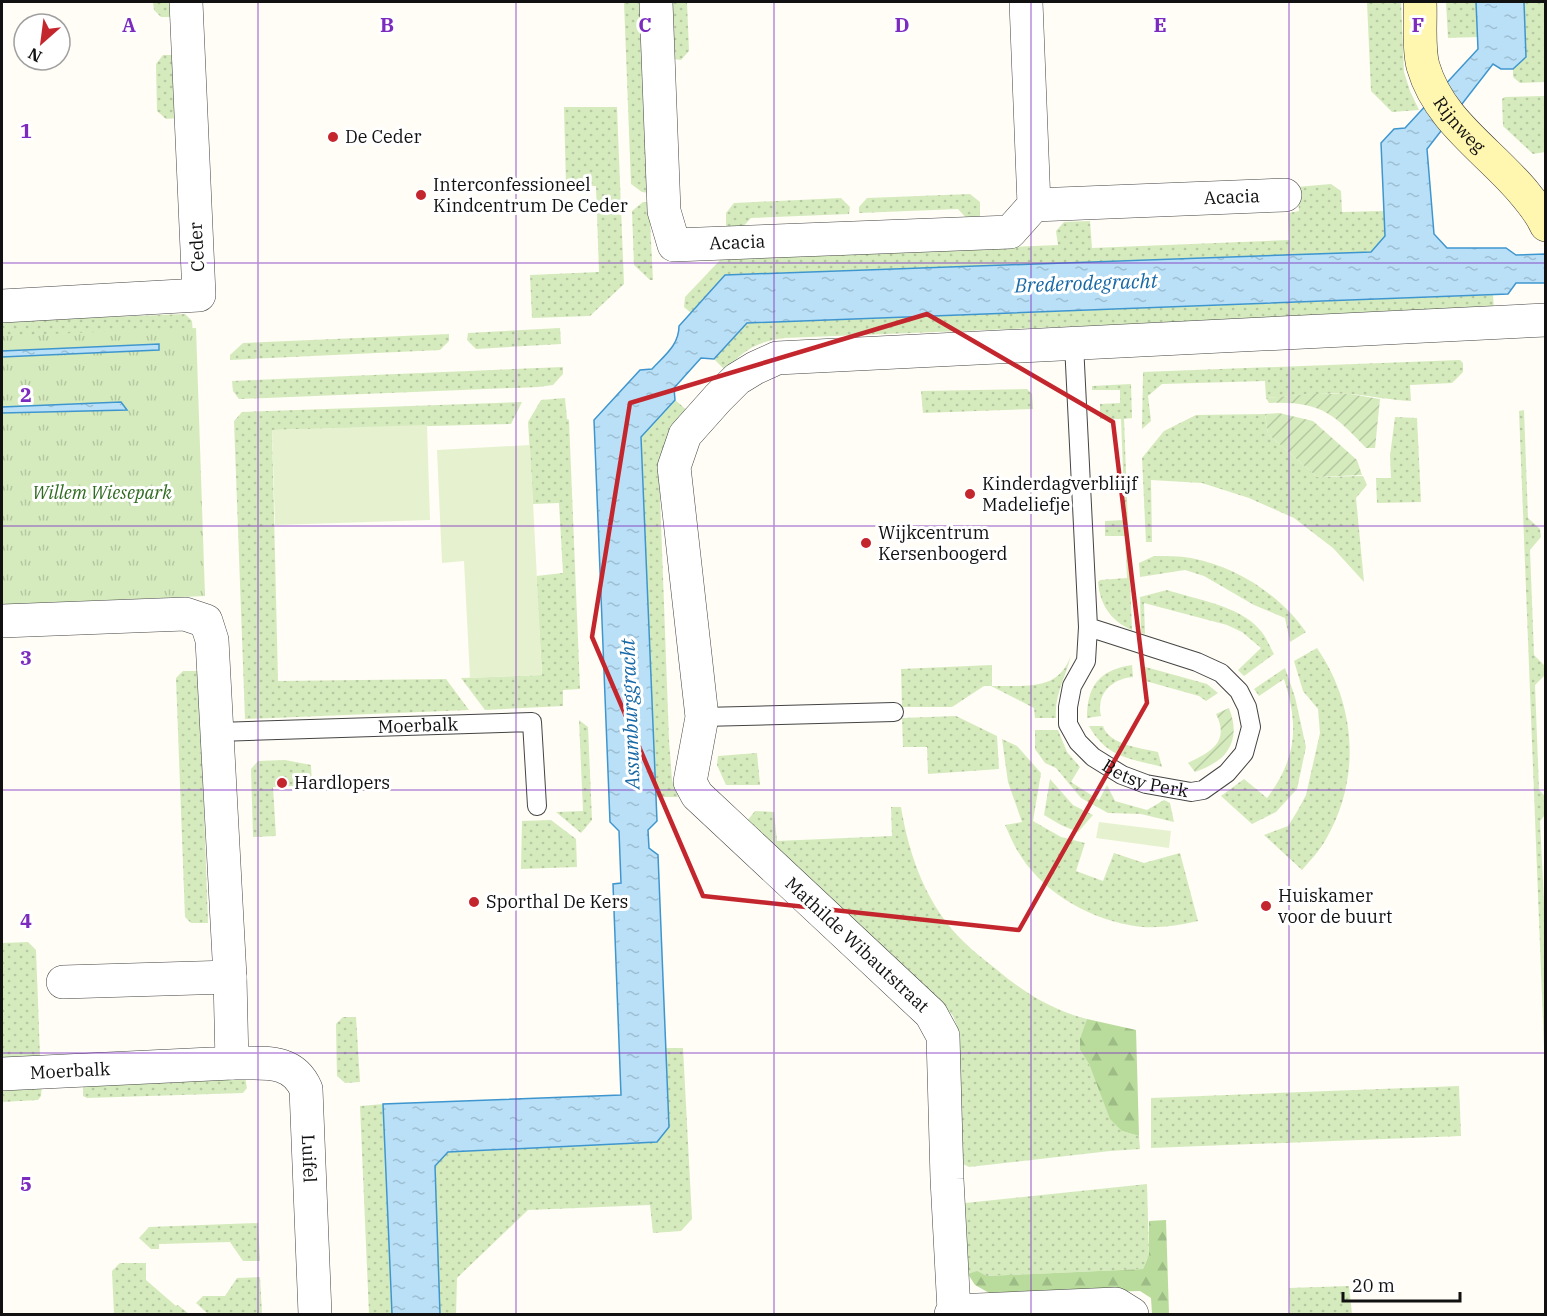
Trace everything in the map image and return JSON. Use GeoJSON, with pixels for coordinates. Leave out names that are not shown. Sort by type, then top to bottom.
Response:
{"type":"FeatureCollection","features":[{"type":"Feature","properties":{"kind":"street","name":"Ceder"},"geometry":{"type":"LineString","coordinates":[[2,306],[199,295],[186,2]]}},
{"type":"Feature","properties":{"kind":"street","name":"Acacia"},"geometry":{"type":"LineString","coordinates":[[656,2],[664,211],[674,245],[1010,232],[1034,205],[1285,195]]}},
{"type":"Feature","properties":{"kind":"street"},"geometry":{"type":"LineString","coordinates":[[1026,2],[1034,205]]}},
{"type":"Feature","properties":{"kind":"street","name":"Rijnweg"},"geometry":{"type":"LineString","coordinates":[[1420,2],[1422,63],[1430,86],[1450,117],[1511,177],[1543,215]]}},
{"type":"Feature","properties":{"kind":"street"},"geometry":{"type":"LineString","coordinates":[[702,717],[674,467],[685,435],[718,398],[737,380],[755,368],[777,358],[1545,320]]}},
{"type":"Feature","properties":{"kind":"street"},"geometry":{"type":"LineString","coordinates":[[2,621],[185,614],[206,621],[212,640],[218,732],[232,1063]]}},
{"type":"Feature","properties":{"kind":"street","name":"Mathilde Wibautstraat"},"geometry":{"type":"LineString","coordinates":[[702,717],[690,783],[697,795],[931,1014],[940,1026],[944,1036],[953,1313]]}},
{"type":"Feature","properties":{"kind":"street"},"geometry":{"type":"LineString","coordinates":[[63,982],[230,977]]}},
{"type":"Feature","properties":{"kind":"street","name":"Moerbalk"},"geometry":{"type":"LineString","coordinates":[[2,1074],[232,1063]]}},
{"type":"Feature","properties":{"kind":"street","name":"Luifel"},"geometry":{"type":"LineString","coordinates":[[232,1063],[277,1064],[290,1068],[302,1079],[306,1089],[315,1314]]}},
{"type":"Feature","properties":{"kind":"street"},"geometry":{"type":"LineString","coordinates":[[953,1313],[1116,1304],[1132,1314]]}},
{"type":"Feature","properties":{"kind":"lane","name":"Betsy Perk"},"geometry":{"type":"LineString","coordinates":[[1074,344],[1088,627],[1086,661],[1072,686],[1068,724],[1078,742],[1093,757],[1122,776],[1146,784],[1191,792],[1203,790],[1227,773],[1244,753],[1251,728],[1247,707],[1239,691],[1221,673],[1197,662],[1088,627]]}},
{"type":"Feature","properties":{"kind":"lane"},"geometry":{"type":"LineString","coordinates":[[702,717],[894,712]]}},
{"type":"Feature","properties":{"kind":"lane","name":"Moerbalk"},"geometry":{"type":"LineString","coordinates":[[218,732],[532,722],[537,806]]}},
{"type":"Feature","properties":{"kind":"highlighted area"},"geometry":{"type":"Polygon","coordinates":[[[927,314],[1113,422],[1147,703],[1019,930],[703,896],[592,637],[630,403],[927,314]]]}},
{"type":"Feature","properties":{"kind":"green space"},"geometry":{"type":"Polygon","coordinates":[[[153,2],[173,2],[174,17],[161,17],[154,10],[153,2]]]}},
{"type":"Feature","properties":{"kind":"green space"},"geometry":{"type":"Polygon","coordinates":[[[624,2],[641,2],[649,193],[642,192],[631,184],[624,2]]]}},
{"type":"Feature","properties":{"kind":"green space"},"geometry":{"type":"Polygon","coordinates":[[[671,2],[687,2],[689,51],[681,60],[673,59],[671,2]]]}},
{"type":"Feature","properties":{"kind":"green space"},"geometry":{"type":"Polygon","coordinates":[[[1367,2],[1401,2],[1404,72],[1419,110],[1392,112],[1371,91],[1367,2]]]}},
{"type":"Feature","properties":{"kind":"green space"},"geometry":{"type":"Polygon","coordinates":[[[1446,2],[1476,2],[1478,37],[1448,38],[1446,2]]]}},
{"type":"Feature","properties":{"kind":"green space"},"geometry":{"type":"Polygon","coordinates":[[[1524,2],[1545,2],[1545,82],[1520,83],[1513,77],[1513,69],[1526,57],[1524,2]]]}},
{"type":"Feature","properties":{"kind":"green space"},"geometry":{"type":"Polygon","coordinates":[[[163,55],[174,55],[178,118],[166,119],[157,111],[156,64],[163,55]]]}},
{"type":"Feature","properties":{"kind":"green space"},"geometry":{"type":"Polygon","coordinates":[[[1545,96],[1545,152],[1533,154],[1503,126],[1502,99],[1545,96]]]}},
{"type":"Feature","properties":{"kind":"green space"},"geometry":{"type":"Polygon","coordinates":[[[564,107],[617,107],[624,284],[590,316],[532,318],[530,275],[599,272],[596,186],[566,186],[564,107]]]}},
{"type":"Feature","properties":{"kind":"green space"},"geometry":{"type":"Polygon","coordinates":[[[1331,184],[1341,191],[1342,212],[1384,211],[1385,236],[1371,252],[725,275],[691,313],[684,307],[685,297],[722,258],[1058,245],[1056,231],[1064,222],[1090,221],[1092,248],[1289,240],[1288,213],[1299,211],[1297,187],[1331,184]]]}},
{"type":"Feature","properties":{"kind":"green space"},"geometry":{"type":"Polygon","coordinates":[[[970,194],[980,202],[980,220],[969,221],[958,209],[859,213],[859,207],[867,198],[970,194]]]}},
{"type":"Feature","properties":{"kind":"green space"},"geometry":{"type":"Polygon","coordinates":[[[841,198],[850,207],[849,214],[751,218],[739,231],[726,231],[726,213],[734,203],[841,198]]]}},
{"type":"Feature","properties":{"kind":"green space"},"geometry":{"type":"Polygon","coordinates":[[[643,202],[649,202],[653,280],[650,280],[634,265],[632,211],[643,202]]]}},
{"type":"Feature","properties":{"kind":"green space"},"geometry":{"type":"Polygon","coordinates":[[[1493,295],[1494,310],[784,338],[751,348],[725,370],[714,359],[747,323],[1493,295]]]}},
{"type":"Feature","properties":{"kind":"green space"},"geometry":{"type":"Polygon","coordinates":[[[185,314],[192,321],[194,347],[2,357],[2,321],[185,314]]]}},
{"type":"Feature","properties":{"kind":"green space","name":"Willem Wiesepark"},"geometry":{"type":"Polygon","coordinates":[[[196,328],[205,596],[2,605],[2,336],[196,328]]]}},
{"type":"Feature","properties":{"kind":"green space"},"geometry":{"type":"Polygon","coordinates":[[[560,328],[561,344],[476,349],[467,340],[468,333],[560,328]]]}},
{"type":"Feature","properties":{"kind":"green space"},"geometry":{"type":"Polygon","coordinates":[[[449,334],[449,341],[440,350],[230,360],[230,355],[243,343],[449,334]]]}},
{"type":"Feature","properties":{"kind":"green space"},"geometry":{"type":"Polygon","coordinates":[[[1460,360],[1463,363],[1463,372],[1452,383],[1410,385],[1411,401],[1350,394],[1266,398],[1265,381],[1162,384],[1148,396],[1151,421],[1142,429],[1143,372],[1460,360]]]}},
{"type":"Feature","properties":{"kind":"green space"},"geometry":{"type":"Polygon","coordinates":[[[563,367],[563,374],[553,385],[538,387],[239,399],[233,391],[232,381],[563,367]]]}},
{"type":"Feature","properties":{"kind":"green space"},"geometry":{"type":"Polygon","coordinates":[[[1131,384],[1132,418],[1124,419],[1132,630],[1118,622],[1108,611],[1101,598],[1098,582],[1127,578],[1125,536],[1105,536],[1105,521],[1125,520],[1121,419],[1100,419],[1100,404],[1120,403],[1120,390],[1092,390],[1092,386],[1131,384]]]}},
{"type":"Feature","properties":{"kind":"green space"},"geometry":{"type":"Polygon","coordinates":[[[1027,389],[1032,394],[1033,409],[923,413],[921,391],[1027,389]]]}},
{"type":"Feature","properties":{"kind":"green space"},"geometry":{"type":"Polygon","coordinates":[[[1311,394],[1350,394],[1380,399],[1375,448],[1366,448],[1344,426],[1324,412],[1301,404],[1269,403],[1266,398],[1311,394]]]}},
{"type":"Feature","properties":{"kind":"green space"},"geometry":{"type":"Polygon","coordinates":[[[565,398],[569,420],[580,689],[563,690],[563,706],[485,710],[461,678],[542,675],[536,576],[563,573],[559,503],[533,504],[528,422],[541,400],[565,398]]]}},
{"type":"Feature","properties":{"kind":"green space"},"geometry":{"type":"Polygon","coordinates":[[[675,400],[688,411],[665,444],[659,469],[669,740],[672,780],[678,797],[656,797],[641,437],[675,400]]]}},
{"type":"Feature","properties":{"kind":"green space"},"geometry":{"type":"Polygon","coordinates":[[[522,402],[511,424],[272,430],[278,681],[446,679],[469,710],[245,719],[234,421],[242,412],[522,402]]]}},
{"type":"Feature","properties":{"kind":"green space"},"geometry":{"type":"Polygon","coordinates":[[[1524,410],[1528,518],[1540,529],[1541,537],[1530,550],[1534,655],[1545,666],[1545,675],[1535,685],[1539,790],[1546,797],[1545,815],[1540,821],[1546,942],[1545,1073],[1519,411],[1524,410]]]}},
{"type":"Feature","properties":{"kind":"green space"},"geometry":{"type":"Polygon","coordinates":[[[1279,413],[1313,421],[1357,460],[1362,475],[1317,477],[1268,434],[1265,414],[1279,413]]]}},
{"type":"Feature","properties":{"kind":"green space"},"geometry":{"type":"Polygon","coordinates":[[[1265,414],[1268,434],[1317,477],[1363,476],[1367,485],[1356,498],[1364,582],[1333,548],[1294,518],[1249,498],[1202,483],[1151,480],[1152,542],[1146,542],[1142,458],[1164,431],[1196,415],[1265,414]]]}},
{"type":"Feature","properties":{"kind":"green space"},"geometry":{"type":"Polygon","coordinates":[[[1395,417],[1417,418],[1421,502],[1377,503],[1376,478],[1391,478],[1390,456],[1395,417]]]}},
{"type":"Feature","properties":{"kind":"green space"},"geometry":{"type":"Polygon","coordinates":[[[427,425],[430,520],[275,525],[272,430],[427,425]]]}},
{"type":"Feature","properties":{"kind":"green space"},"geometry":{"type":"Polygon","coordinates":[[[530,445],[542,675],[470,678],[464,561],[442,563],[437,450],[530,445]]]}},
{"type":"Feature","properties":{"kind":"green space"},"geometry":{"type":"Polygon","coordinates":[[[1154,556],[1191,558],[1240,575],[1270,594],[1306,632],[1290,642],[1285,618],[1254,605],[1204,576],[1185,570],[1140,577],[1139,563],[1154,556]]]}},
{"type":"Feature","properties":{"kind":"green space"},"geometry":{"type":"Polygon","coordinates":[[[1167,590],[1241,614],[1251,621],[1266,638],[1274,654],[1244,676],[1238,670],[1261,648],[1242,632],[1227,625],[1144,603],[1145,634],[1141,633],[1140,597],[1167,590]]]}},
{"type":"Feature","properties":{"kind":"green space"},"geometry":{"type":"Polygon","coordinates":[[[1317,648],[1330,670],[1347,718],[1350,743],[1349,768],[1345,793],[1337,818],[1323,845],[1302,870],[1264,835],[1288,826],[1306,795],[1320,733],[1318,709],[1303,691],[1294,661],[1317,648]]]}},
{"type":"Feature","properties":{"kind":"green space"},"geometry":{"type":"Polygon","coordinates":[[[1071,655],[1059,694],[1056,718],[1035,718],[1034,708],[991,686],[984,686],[952,707],[902,707],[901,669],[992,665],[992,686],[1028,686],[1049,681],[1058,675],[1066,667],[1071,655]]]}},
{"type":"Feature","properties":{"kind":"green space"},"geometry":{"type":"Polygon","coordinates":[[[1132,665],[1133,677],[1112,684],[1103,695],[1101,716],[1087,718],[1090,696],[1098,681],[1111,671],[1132,665]]]}},
{"type":"Feature","properties":{"kind":"green space"},"geometry":{"type":"Polygon","coordinates":[[[1142,666],[1207,684],[1218,693],[1206,701],[1199,696],[1142,680],[1142,666]]]}},
{"type":"Feature","properties":{"kind":"green space"},"geometry":{"type":"Polygon","coordinates":[[[1285,668],[1295,697],[1306,747],[1297,789],[1276,812],[1252,824],[1221,796],[1244,779],[1267,798],[1284,769],[1290,755],[1293,727],[1284,679],[1259,696],[1254,689],[1285,668]]]}},
{"type":"Feature","properties":{"kind":"green space"},"geometry":{"type":"Polygon","coordinates":[[[183,671],[199,671],[208,923],[191,923],[185,917],[176,678],[183,671]]]}},
{"type":"Feature","properties":{"kind":"green space"},"geometry":{"type":"Polygon","coordinates":[[[1229,708],[1234,730],[1229,748],[1216,762],[1195,772],[1188,763],[1204,755],[1216,745],[1221,732],[1216,714],[1229,708]]]}},
{"type":"Feature","properties":{"kind":"green space"},"geometry":{"type":"Polygon","coordinates":[[[956,716],[997,736],[999,769],[928,774],[927,747],[903,747],[902,718],[956,716]]]}},
{"type":"Feature","properties":{"kind":"green space"},"geometry":{"type":"Polygon","coordinates":[[[579,720],[588,727],[592,820],[581,833],[556,812],[583,811],[579,720]]]}},
{"type":"Feature","properties":{"kind":"green space"},"geometry":{"type":"Polygon","coordinates":[[[1089,726],[1103,726],[1112,738],[1119,742],[1158,752],[1162,767],[1129,759],[1111,751],[1103,745],[1089,726]]]}},
{"type":"Feature","properties":{"kind":"green space"},"geometry":{"type":"Polygon","coordinates":[[[1035,730],[1058,730],[1067,752],[1080,767],[1071,782],[1099,800],[1107,785],[1115,801],[1147,810],[1164,800],[1170,803],[1174,822],[1141,814],[1108,813],[1081,798],[1056,768],[1045,763],[1035,749],[1035,730]]]}},
{"type":"Feature","properties":{"kind":"green space"},"geometry":{"type":"Polygon","coordinates":[[[1002,739],[1017,746],[1041,773],[1033,821],[1061,837],[1085,843],[1076,871],[1103,881],[1114,853],[1144,863],[1180,853],[1198,921],[1155,927],[1112,921],[1096,916],[1065,900],[1038,877],[1017,850],[1005,825],[1022,822],[1008,782],[1002,739]]]}},
{"type":"Feature","properties":{"kind":"green space"},"geometry":{"type":"Polygon","coordinates":[[[757,753],[760,785],[726,785],[717,765],[718,756],[757,753]]]}},
{"type":"Feature","properties":{"kind":"green space"},"geometry":{"type":"Polygon","coordinates":[[[285,760],[311,765],[312,785],[273,787],[276,836],[253,837],[251,769],[258,761],[285,760]]]}},
{"type":"Feature","properties":{"kind":"green space"},"geometry":{"type":"Polygon","coordinates":[[[1050,779],[1073,805],[1093,815],[1078,832],[1044,815],[1050,779]]]}},
{"type":"Feature","properties":{"kind":"green space"},"geometry":{"type":"Polygon","coordinates":[[[891,807],[901,807],[909,844],[922,880],[930,897],[951,928],[976,953],[1027,993],[1062,1011],[1087,1019],[1080,1050],[1122,1131],[1139,1136],[1140,1149],[969,1167],[963,1164],[957,1026],[953,1016],[937,997],[747,821],[755,811],[774,812],[777,841],[892,836],[891,807]]]}},
{"type":"Feature","properties":{"kind":"green space"},"geometry":{"type":"Polygon","coordinates":[[[551,820],[576,839],[577,867],[521,869],[522,821],[551,820]]]}},
{"type":"Feature","properties":{"kind":"green space"},"geometry":{"type":"Polygon","coordinates":[[[1099,822],[1171,831],[1169,848],[1096,838],[1099,822]]]}},
{"type":"Feature","properties":{"kind":"green space"},"geometry":{"type":"Polygon","coordinates":[[[28,942],[36,950],[40,1056],[2,1058],[2,943],[28,942]]]}},
{"type":"Feature","properties":{"kind":"green space"},"geometry":{"type":"Polygon","coordinates":[[[343,1017],[356,1017],[360,1082],[345,1083],[337,1076],[336,1024],[343,1017]]]}},
{"type":"Feature","properties":{"kind":"green space"},"geometry":{"type":"Polygon","coordinates":[[[1087,1019],[1136,1030],[1139,1136],[1122,1131],[1110,1119],[1089,1064],[1080,1050],[1080,1039],[1087,1019]]]}},
{"type":"Feature","properties":{"kind":"green space"},"geometry":{"type":"Polygon","coordinates":[[[666,1048],[683,1048],[692,1219],[681,1231],[653,1233],[650,1205],[528,1210],[457,1278],[456,1314],[440,1314],[435,1165],[448,1152],[657,1142],[669,1127],[666,1048]]]}},
{"type":"Feature","properties":{"kind":"green space"},"geometry":{"type":"Polygon","coordinates":[[[245,1077],[247,1088],[243,1093],[87,1098],[83,1096],[83,1084],[245,1077]]]}},
{"type":"Feature","properties":{"kind":"green space"},"geometry":{"type":"Polygon","coordinates":[[[42,1086],[38,1100],[2,1102],[2,1087],[42,1086]]]}},
{"type":"Feature","properties":{"kind":"green space"},"geometry":{"type":"Polygon","coordinates":[[[1459,1086],[1461,1136],[1151,1148],[1151,1098],[1459,1086]]]}},
{"type":"Feature","properties":{"kind":"green space"},"geometry":{"type":"Polygon","coordinates":[[[384,1104],[392,1314],[369,1314],[360,1106],[384,1104]]]}},
{"type":"Feature","properties":{"kind":"green space"},"geometry":{"type":"Polygon","coordinates":[[[1147,1184],[1149,1255],[1143,1269],[987,1276],[968,1274],[965,1203],[1147,1184]]]}},
{"type":"Feature","properties":{"kind":"green space"},"geometry":{"type":"Polygon","coordinates":[[[1166,1220],[1169,1314],[1152,1314],[1151,1298],[1140,1291],[993,1295],[975,1285],[968,1274],[977,1271],[987,1276],[1143,1269],[1149,1255],[1149,1221],[1166,1220]]]}},
{"type":"Feature","properties":{"kind":"green space"},"geometry":{"type":"Polygon","coordinates":[[[258,1223],[260,1261],[243,1261],[230,1242],[159,1244],[159,1249],[151,1249],[139,1238],[149,1227],[258,1223]]]}},
{"type":"Feature","properties":{"kind":"green space"},"geometry":{"type":"Polygon","coordinates":[[[120,1263],[146,1263],[146,1280],[189,1314],[114,1314],[112,1271],[120,1263]]]}},
{"type":"Feature","properties":{"kind":"green space"},"geometry":{"type":"Polygon","coordinates":[[[260,1277],[262,1314],[208,1314],[196,1303],[203,1296],[225,1296],[237,1278],[260,1277]]]}},
{"type":"Feature","properties":{"kind":"green space"},"geometry":{"type":"Polygon","coordinates":[[[1349,1286],[1352,1314],[1290,1314],[1289,1288],[1349,1286]]]}},
{"type":"Feature","properties":{"kind":"water"},"geometry":{"type":"Polygon","coordinates":[[[1476,2],[1524,2],[1526,57],[1513,69],[1501,69],[1493,64],[1427,149],[1434,234],[1447,248],[1506,248],[1516,255],[1545,254],[1545,283],[1516,283],[1508,294],[747,323],[714,359],[701,358],[674,388],[675,400],[641,437],[657,821],[648,830],[649,848],[658,855],[669,1127],[657,1142],[448,1152],[435,1166],[440,1314],[392,1314],[383,1104],[621,1095],[613,884],[621,883],[619,831],[610,822],[594,420],[640,370],[652,369],[666,354],[677,339],[679,326],[725,275],[1371,252],[1385,236],[1381,143],[1394,129],[1405,128],[1478,49],[1476,2]]]}},
{"type":"Feature","properties":{"kind":"water"},"geometry":{"type":"Polygon","coordinates":[[[159,344],[159,350],[2,357],[2,351],[159,344]]]}},
{"type":"Feature","properties":{"kind":"water"},"geometry":{"type":"Polygon","coordinates":[[[121,402],[127,410],[2,413],[2,407],[121,402]]]}},
{"type":"Feature","properties":{"kind":"place","name":"De Ceder"},"geometry":{"type":"Point","coordinates":[333,137]}},
{"type":"Feature","properties":{"kind":"place","name":"Interconfessioneel Kindcentrum De Ceder"},"geometry":{"type":"Point","coordinates":[421,195]}},
{"type":"Feature","properties":{"kind":"place","name":"Kinderdagverbliijf Madeliefje"},"geometry":{"type":"Point","coordinates":[970,494]}},
{"type":"Feature","properties":{"kind":"place","name":"Wijkcentrum Kersenboogerd"},"geometry":{"type":"Point","coordinates":[866,543]}},
{"type":"Feature","properties":{"kind":"place","name":"Hardlopers"},"geometry":{"type":"Point","coordinates":[282,783]}},
{"type":"Feature","properties":{"kind":"place","name":"Sporthal De Kers"},"geometry":{"type":"Point","coordinates":[474,902]}},
{"type":"Feature","properties":{"kind":"place","name":"Huiskamer voor de buurt"},"geometry":{"type":"Point","coordinates":[1266,906]}},
{"type":"Feature","properties":{"kind":"water label","name":"Brederodegracht"},"geometry":{"type":"Point","coordinates":[1086,283]}},
{"type":"Feature","properties":{"kind":"water label","name":"Assumburggracht"},"geometry":{"type":"Point","coordinates":[630,714]}}]}
